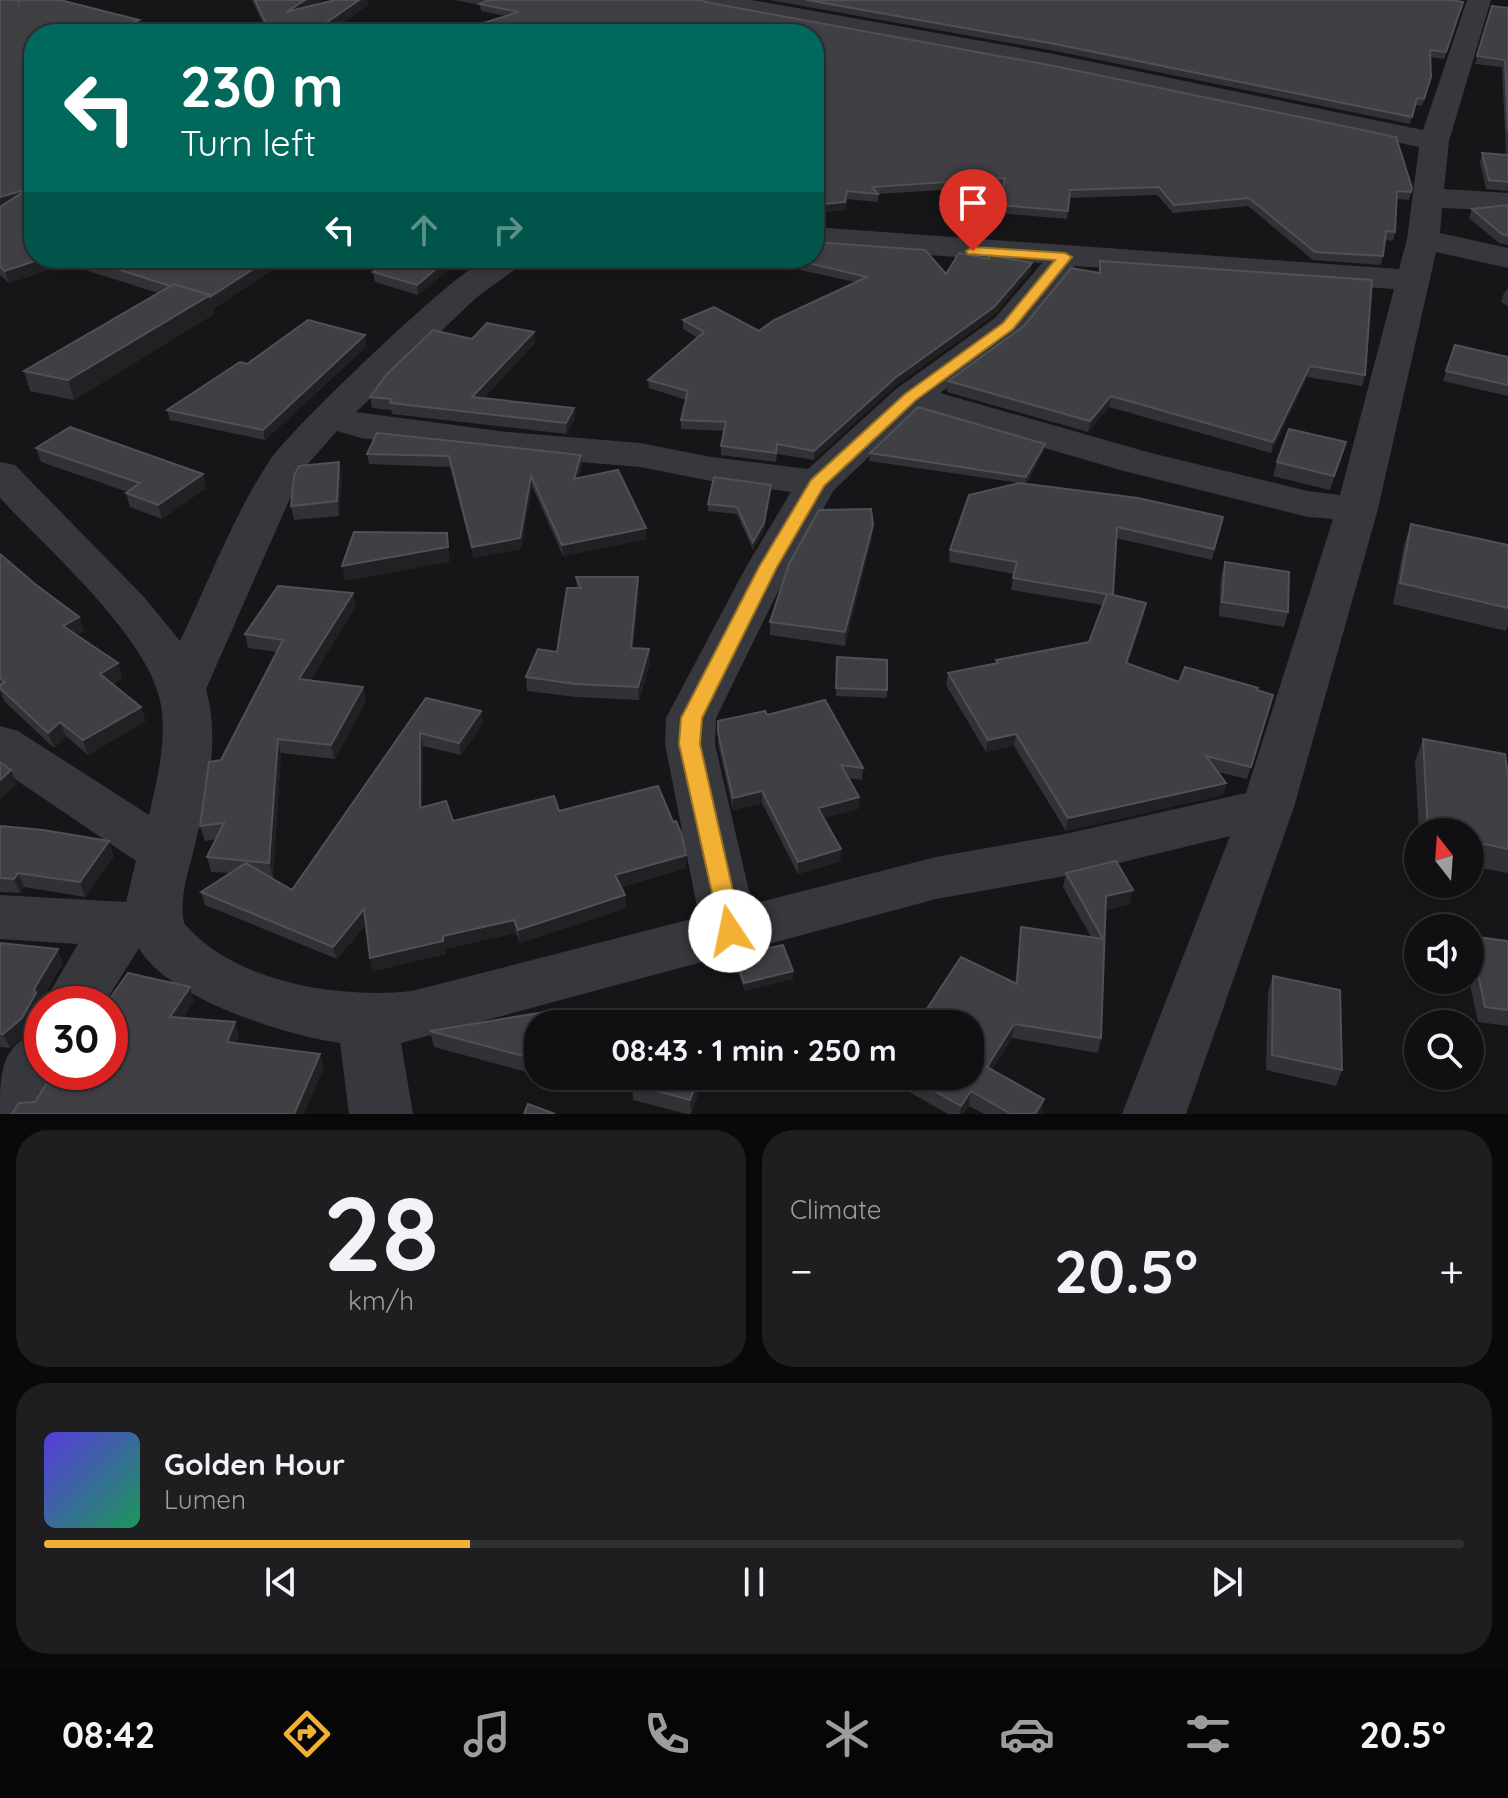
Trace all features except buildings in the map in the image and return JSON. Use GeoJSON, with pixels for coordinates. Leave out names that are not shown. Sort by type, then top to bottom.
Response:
{"type":"FeatureCollection","features":[{"type":"Feature","properties":{"kind":"street"},"geometry":{"type":"LineString","coordinates":[[711,0],[1054,62],[1434,141]]}},
{"type":"Feature","properties":{"kind":"street"},"geometry":{"type":"LineString","coordinates":[[1154,1114],[1268,807],[1357,509],[1422,239],[1434,141],[1479,0]]}},
{"type":"Feature","properties":{"kind":"street"},"geometry":{"type":"LineString","coordinates":[[1422,239],[1508,202]]}},
{"type":"Feature","properties":{"kind":"street"},"geometry":{"type":"LineString","coordinates":[[824,238],[1065,257],[1422,239],[1508,258]]}},
{"type":"Feature","properties":{"kind":"street"},"geometry":{"type":"LineString","coordinates":[[730,931],[690,744],[691,718],[768,567],[817,483],[910,397],[1008,326],[1065,257]]}},
{"type":"Feature","properties":{"kind":"street"},"geometry":{"type":"LineString","coordinates":[[182,688],[274,487],[290,460],[329,416],[465,290],[495,268]]}},
{"type":"Feature","properties":{"kind":"street"},"geometry":{"type":"LineString","coordinates":[[910,397],[1185,474],[1308,504],[1357,509]]}},
{"type":"Feature","properties":{"kind":"street"},"geometry":{"type":"LineString","coordinates":[[329,416],[361,426],[463,440],[640,455],[711,469],[817,483]]}},
{"type":"Feature","properties":{"kind":"street"},"geometry":{"type":"LineString","coordinates":[[0,474],[132,611],[159,646],[182,688],[186,721],[185,762],[157,887],[138,926],[88,986]]}},
{"type":"Feature","properties":{"kind":"street"},"geometry":{"type":"LineString","coordinates":[[0,744],[166,853]]}},
{"type":"Feature","properties":{"kind":"street"},"geometry":{"type":"LineString","coordinates":[[0,917],[138,926],[219,982],[318,1017],[367,1022],[412,1016],[936,878],[1065,855],[1268,807]]}},
{"type":"Feature","properties":{"kind":"street"},"geometry":{"type":"LineString","coordinates":[[367,1022],[381,1114]]}},
{"type":"Feature","properties":{"kind":"street"},"geometry":{"type":"LineString","coordinates":[[4,1114],[24,1083]]}},
{"type":"Feature","properties":{"kind":"route"},"geometry":{"type":"LineString","coordinates":[[730,931],[690,744],[691,718],[708,691],[768,567],[817,483],[848,451],[910,397],[1008,326],[1065,257],[973,251]]}}]}
